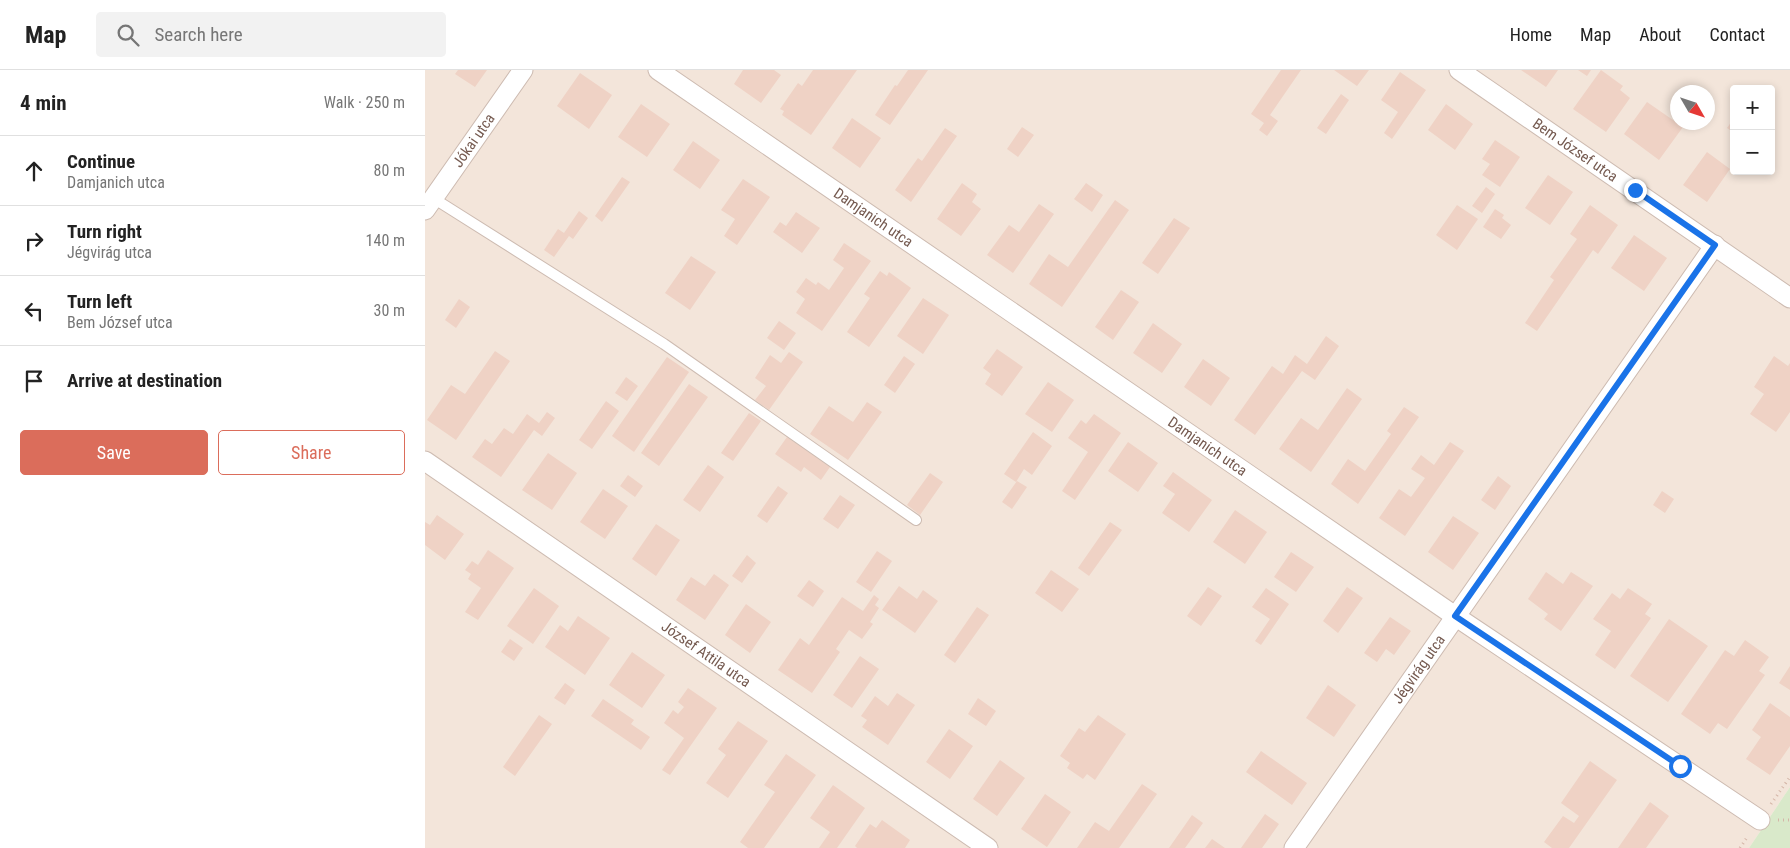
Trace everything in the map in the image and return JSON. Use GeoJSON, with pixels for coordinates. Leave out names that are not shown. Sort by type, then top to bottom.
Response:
{"type":"FeatureCollection","features":[{"type":"Feature","properties":{"kind":"street","name":"Jókai utca"},"geometry":{"type":"LineString","coordinates":[[429,204],[523,70]]}},
{"type":"Feature","properties":{"kind":"street","name":"Damjanich utca"},"geometry":{"type":"LineString","coordinates":[[657,70],[1455,616],[1760,820]]}},
{"type":"Feature","properties":{"kind":"street","name":"Bem József utca"},"geometry":{"type":"LineString","coordinates":[[1459,70],[1790,298]]}},
{"type":"Feature","properties":{"kind":"street","name":"Jégvirág utca"},"geometry":{"type":"LineString","coordinates":[[1294,848],[1715,245]]}},
{"type":"Feature","properties":{"kind":"street","name":"József Attila utca"},"geometry":{"type":"LineString","coordinates":[[425,461],[988,848]]}},
{"type":"Feature","properties":{"kind":"lane"},"geometry":{"type":"LineString","coordinates":[[429,204],[664,344],[916,520]]}},
{"type":"Feature","properties":{"kind":"shaded area"},"geometry":{"type":"Polygon","coordinates":[[[425,70],[1790,70],[1790,787],[1749,848],[425,848],[425,70]]]}},
{"type":"Feature","properties":{"kind":"green space"},"geometry":{"type":"Polygon","coordinates":[[[1790,787],[1790,848],[1749,848],[1790,787]]]}},
{"type":"Feature","properties":{"kind":"building"},"geometry":{"type":"Polygon","coordinates":[[[458,70],[487,70],[475,87],[455,74],[458,70]]]}},
{"type":"Feature","properties":{"kind":"building"},"geometry":{"type":"Polygon","coordinates":[[[743,70],[774,70],[781,75],[761,103],[734,84],[743,70]]]}},
{"type":"Feature","properties":{"kind":"building"},"geometry":{"type":"Polygon","coordinates":[[[813,70],[857,70],[811,135],[782,115],[784,111],[780,109],[798,83],[802,86],[813,70]]]}},
{"type":"Feature","properties":{"kind":"building"},"geometry":{"type":"Polygon","coordinates":[[[908,70],[928,70],[890,125],[875,115],[895,85],[897,86],[908,70]]]}},
{"type":"Feature","properties":{"kind":"building"},"geometry":{"type":"Polygon","coordinates":[[[1281,70],[1301,70],[1270,115],[1278,121],[1267,136],[1259,130],[1264,123],[1251,114],[1281,70]]]}},
{"type":"Feature","properties":{"kind":"building"},"geometry":{"type":"Polygon","coordinates":[[[1334,70],[1369,70],[1357,86],[1334,70]]]}},
{"type":"Feature","properties":{"kind":"building"},"geometry":{"type":"Polygon","coordinates":[[[1521,70],[1558,70],[1546,87],[1521,70]]]}},
{"type":"Feature","properties":{"kind":"building"},"geometry":{"type":"Polygon","coordinates":[[[1578,70],[1591,70],[1587,76],[1578,70]]]}},
{"type":"Feature","properties":{"kind":"building"},"geometry":{"type":"Polygon","coordinates":[[[1601,70],[1623,86],[1620,90],[1630,98],[1606,132],[1573,109],[1601,70]]]}},
{"type":"Feature","properties":{"kind":"building"},"geometry":{"type":"Polygon","coordinates":[[[1400,72],[1426,90],[1392,139],[1384,133],[1398,112],[1381,100],[1400,72]]]}},
{"type":"Feature","properties":{"kind":"building"},"geometry":{"type":"Polygon","coordinates":[[[580,73],[612,95],[589,129],[557,106],[580,73]]]}},
{"type":"Feature","properties":{"kind":"building"},"geometry":{"type":"Polygon","coordinates":[[[1341,94],[1349,100],[1326,134],[1317,128],[1341,94]]]}},
{"type":"Feature","properties":{"kind":"building"},"geometry":{"type":"Polygon","coordinates":[[[1647,102],[1670,118],[1670,130],[1681,130],[1659,160],[1624,134],[1647,102]]]}},
{"type":"Feature","properties":{"kind":"building"},"geometry":{"type":"Polygon","coordinates":[[[641,104],[670,124],[647,157],[618,137],[641,104]]]}},
{"type":"Feature","properties":{"kind":"building"},"geometry":{"type":"Polygon","coordinates":[[[1446,104],[1473,124],[1455,150],[1428,130],[1446,104]]]}},
{"type":"Feature","properties":{"kind":"building"},"geometry":{"type":"Polygon","coordinates":[[[852,118],[881,138],[860,168],[832,148],[852,118]]]}},
{"type":"Feature","properties":{"kind":"building"},"geometry":{"type":"Polygon","coordinates":[[[1022,127],[1034,135],[1018,157],[1007,149],[1022,127]]]}},
{"type":"Feature","properties":{"kind":"building"},"geometry":{"type":"Polygon","coordinates":[[[945,128],[957,136],[911,202],[895,190],[918,158],[922,161],[945,128]]]}},
{"type":"Feature","properties":{"kind":"building"},"geometry":{"type":"Polygon","coordinates":[[[1495,140],[1520,157],[1500,187],[1482,175],[1490,164],[1482,159],[1495,140]]]}},
{"type":"Feature","properties":{"kind":"building"},"geometry":{"type":"Polygon","coordinates":[[[693,141],[720,160],[700,189],[673,170],[693,141]]]}},
{"type":"Feature","properties":{"kind":"building"},"geometry":{"type":"Polygon","coordinates":[[[1707,152],[1730,169],[1707,202],[1683,185],[1707,152]]]}},
{"type":"Feature","properties":{"kind":"building"},"geometry":{"type":"Polygon","coordinates":[[[1548,175],[1573,192],[1550,225],[1525,208],[1548,175]]]}},
{"type":"Feature","properties":{"kind":"building"},"geometry":{"type":"Polygon","coordinates":[[[622,177],[630,182],[602,222],[595,216],[622,177]]]}},
{"type":"Feature","properties":{"kind":"building"},"geometry":{"type":"Polygon","coordinates":[[[743,179],[770,197],[737,245],[724,236],[735,219],[721,210],[743,179]]]}},
{"type":"Feature","properties":{"kind":"building"},"geometry":{"type":"Polygon","coordinates":[[[962,183],[977,194],[972,202],[981,209],[961,236],[937,219],[962,183]]]}},
{"type":"Feature","properties":{"kind":"building"},"geometry":{"type":"Polygon","coordinates":[[[1086,183],[1103,195],[1092,212],[1074,199],[1086,183]]]}},
{"type":"Feature","properties":{"kind":"building"},"geometry":{"type":"Polygon","coordinates":[[[1486,187],[1495,194],[1482,213],[1472,206],[1486,187]]]}},
{"type":"Feature","properties":{"kind":"building"},"geometry":{"type":"Polygon","coordinates":[[[1115,200],[1129,210],[1062,307],[1029,284],[1049,254],[1068,267],[1115,200]]]}},
{"type":"Feature","properties":{"kind":"building"},"geometry":{"type":"Polygon","coordinates":[[[1039,204],[1054,214],[1013,273],[987,255],[1009,225],[1019,232],[1039,204]]]}},
{"type":"Feature","properties":{"kind":"building"},"geometry":{"type":"Polygon","coordinates":[[[1457,205],[1478,219],[1457,250],[1436,235],[1457,205]]]}},
{"type":"Feature","properties":{"kind":"building"},"geometry":{"type":"Polygon","coordinates":[[[1590,205],[1618,225],[1598,254],[1593,250],[1537,331],[1525,323],[1554,280],[1550,277],[1577,239],[1570,234],[1590,205]]]}},
{"type":"Feature","properties":{"kind":"building"},"geometry":{"type":"Polygon","coordinates":[[[1495,209],[1504,215],[1502,218],[1511,225],[1501,239],[1483,227],[1495,209]]]}},
{"type":"Feature","properties":{"kind":"building"},"geometry":{"type":"Polygon","coordinates":[[[579,211],[588,218],[573,239],[569,236],[554,257],[544,250],[558,229],[564,233],[579,211]]]}},
{"type":"Feature","properties":{"kind":"building"},"geometry":{"type":"Polygon","coordinates":[[[796,212],[820,228],[802,253],[773,232],[780,222],[786,226],[796,212]]]}},
{"type":"Feature","properties":{"kind":"building"},"geometry":{"type":"Polygon","coordinates":[[[1174,218],[1190,228],[1158,274],[1142,263],[1174,218]]]}},
{"type":"Feature","properties":{"kind":"building"},"geometry":{"type":"Polygon","coordinates":[[[1634,235],[1667,258],[1644,291],[1611,268],[1634,235]]]}},
{"type":"Feature","properties":{"kind":"building"},"geometry":{"type":"Polygon","coordinates":[[[844,243],[871,261],[822,331],[796,313],[805,299],[796,292],[806,278],[816,285],[818,282],[829,290],[844,268],[833,260],[844,243]]]}},
{"type":"Feature","properties":{"kind":"building"},"geometry":{"type":"Polygon","coordinates":[[[691,256],[716,272],[690,310],[665,293],[691,256]]]}},
{"type":"Feature","properties":{"kind":"building"},"geometry":{"type":"Polygon","coordinates":[[[880,271],[887,276],[889,272],[911,288],[869,347],[847,332],[870,298],[864,294],[880,271]]]}},
{"type":"Feature","properties":{"kind":"building"},"geometry":{"type":"Polygon","coordinates":[[[1121,290],[1139,302],[1113,340],[1095,327],[1121,290]]]}},
{"type":"Feature","properties":{"kind":"building"},"geometry":{"type":"Polygon","coordinates":[[[923,298],[949,315],[923,354],[897,336],[923,298]]]}},
{"type":"Feature","properties":{"kind":"building"},"geometry":{"type":"Polygon","coordinates":[[[459,299],[470,307],[456,328],[445,320],[459,299]]]}},
{"type":"Feature","properties":{"kind":"building"},"geometry":{"type":"Polygon","coordinates":[[[779,321],[796,333],[784,350],[767,338],[779,321]]]}},
{"type":"Feature","properties":{"kind":"building"},"geometry":{"type":"Polygon","coordinates":[[[1153,323],[1182,344],[1162,373],[1133,353],[1153,323]]]}},
{"type":"Feature","properties":{"kind":"building"},"geometry":{"type":"Polygon","coordinates":[[[1326,336],[1339,346],[1315,380],[1302,371],[1255,435],[1234,420],[1272,366],[1283,374],[1295,355],[1307,364],[1326,336]]]}},
{"type":"Feature","properties":{"kind":"building"},"geometry":{"type":"Polygon","coordinates":[[[997,349],[1023,367],[1002,396],[985,384],[991,374],[983,368],[997,349]]]}},
{"type":"Feature","properties":{"kind":"building"},"geometry":{"type":"Polygon","coordinates":[[[495,351],[510,361],[456,440],[427,420],[451,385],[465,394],[495,351]]]}},
{"type":"Feature","properties":{"kind":"building"},"geometry":{"type":"Polygon","coordinates":[[[789,352],[803,362],[769,410],[755,400],[766,386],[755,378],[770,355],[781,363],[789,352]]]}},
{"type":"Feature","properties":{"kind":"building"},"geometry":{"type":"Polygon","coordinates":[[[904,356],[915,364],[895,393],[884,385],[904,356]]]}},
{"type":"Feature","properties":{"kind":"building"},"geometry":{"type":"Polygon","coordinates":[[[1774,356],[1788,366],[1790,363],[1790,412],[1776,432],[1750,414],[1764,394],[1754,387],[1774,356]]]}},
{"type":"Feature","properties":{"kind":"building"},"geometry":{"type":"Polygon","coordinates":[[[667,357],[689,372],[634,452],[612,436],[667,357]]]}},
{"type":"Feature","properties":{"kind":"building"},"geometry":{"type":"Polygon","coordinates":[[[1203,359],[1230,378],[1211,406],[1184,387],[1203,359]]]}},
{"type":"Feature","properties":{"kind":"building"},"geometry":{"type":"Polygon","coordinates":[[[626,377],[638,386],[627,401],[615,393],[626,377]]]}},
{"type":"Feature","properties":{"kind":"building"},"geometry":{"type":"Polygon","coordinates":[[[1048,382],[1074,400],[1052,432],[1025,414],[1048,382]]]}},
{"type":"Feature","properties":{"kind":"building"},"geometry":{"type":"Polygon","coordinates":[[[689,384],[708,397],[659,466],[641,453],[689,384]]]}},
{"type":"Feature","properties":{"kind":"building"},"geometry":{"type":"Polygon","coordinates":[[[1347,388],[1362,399],[1311,472],[1279,449],[1301,418],[1318,430],[1347,388]]]}},
{"type":"Feature","properties":{"kind":"building"},"geometry":{"type":"Polygon","coordinates":[[[606,401],[619,411],[592,449],[579,440],[606,401]]]}},
{"type":"Feature","properties":{"kind":"building"},"geometry":{"type":"Polygon","coordinates":[[[867,402],[882,412],[848,460],[810,434],[829,406],[853,422],[867,402]]]}},
{"type":"Feature","properties":{"kind":"building"},"geometry":{"type":"Polygon","coordinates":[[[1404,407],[1419,417],[1358,504],[1331,484],[1348,459],[1365,471],[1391,434],[1387,431],[1404,407]]]}},
{"type":"Feature","properties":{"kind":"building"},"geometry":{"type":"Polygon","coordinates":[[[547,412],[555,418],[542,436],[534,430],[501,477],[472,457],[485,439],[492,444],[504,428],[513,434],[527,414],[539,423],[547,412]]]}},
{"type":"Feature","properties":{"kind":"building"},"geometry":{"type":"Polygon","coordinates":[[[749,413],[761,421],[733,461],[721,453],[749,413]]]}},
{"type":"Feature","properties":{"kind":"building"},"geometry":{"type":"Polygon","coordinates":[[[1094,414],[1121,433],[1075,500],[1062,491],[1088,452],[1068,438],[1081,420],[1086,424],[1094,414]]]}},
{"type":"Feature","properties":{"kind":"building"},"geometry":{"type":"Polygon","coordinates":[[[1033,432],[1052,446],[1032,475],[1024,469],[1016,482],[1004,474],[1033,432]]]}},
{"type":"Feature","properties":{"kind":"building"},"geometry":{"type":"Polygon","coordinates":[[[787,437],[830,467],[821,480],[804,467],[801,472],[775,454],[787,437]]]}},
{"type":"Feature","properties":{"kind":"building"},"geometry":{"type":"Polygon","coordinates":[[[1128,442],[1158,463],[1138,492],[1108,471],[1128,442]]]}},
{"type":"Feature","properties":{"kind":"building"},"geometry":{"type":"Polygon","coordinates":[[[1450,442],[1464,451],[1405,536],[1379,518],[1399,489],[1411,497],[1425,478],[1411,469],[1421,455],[1434,465],[1450,442]]]}},
{"type":"Feature","properties":{"kind":"building"},"geometry":{"type":"Polygon","coordinates":[[[548,453],[577,473],[552,510],[522,490],[548,453]]]}},
{"type":"Feature","properties":{"kind":"building"},"geometry":{"type":"Polygon","coordinates":[[[708,465],[724,477],[700,512],[683,500],[708,465]]]}},
{"type":"Feature","properties":{"kind":"building"},"geometry":{"type":"Polygon","coordinates":[[[1173,472],[1212,500],[1189,532],[1162,513],[1175,494],[1163,486],[1173,472]]]}},
{"type":"Feature","properties":{"kind":"building"},"geometry":{"type":"Polygon","coordinates":[[[930,473],[943,482],[920,515],[907,505],[930,473]]]}},
{"type":"Feature","properties":{"kind":"building"},"geometry":{"type":"Polygon","coordinates":[[[628,475],[643,486],[635,497],[620,486],[628,475]]]}},
{"type":"Feature","properties":{"kind":"building"},"geometry":{"type":"Polygon","coordinates":[[[1498,476],[1511,486],[1495,510],[1481,500],[1498,476]]]}},
{"type":"Feature","properties":{"kind":"building"},"geometry":{"type":"Polygon","coordinates":[[[1017,481],[1027,487],[1012,509],[1002,502],[1017,481]]]}},
{"type":"Feature","properties":{"kind":"building"},"geometry":{"type":"Polygon","coordinates":[[[778,486],[788,493],[767,523],[757,516],[778,486]]]}},
{"type":"Feature","properties":{"kind":"building"},"geometry":{"type":"Polygon","coordinates":[[[603,489],[628,506],[605,539],[580,522],[603,489]]]}},
{"type":"Feature","properties":{"kind":"building"},"geometry":{"type":"Polygon","coordinates":[[[1662,491],[1674,499],[1665,513],[1653,505],[1662,491]]]}},
{"type":"Feature","properties":{"kind":"building"},"geometry":{"type":"Polygon","coordinates":[[[840,495],[855,505],[838,529],[823,519],[840,495]]]}},
{"type":"Feature","properties":{"kind":"building"},"geometry":{"type":"Polygon","coordinates":[[[1235,510],[1267,532],[1245,564],[1213,542],[1235,510]]]}},
{"type":"Feature","properties":{"kind":"building"},"geometry":{"type":"Polygon","coordinates":[[[437,515],[464,534],[445,560],[425,545],[425,522],[430,525],[437,515]]]}},
{"type":"Feature","properties":{"kind":"building"},"geometry":{"type":"Polygon","coordinates":[[[1453,516],[1479,533],[1453,570],[1428,552],[1453,516]]]}},
{"type":"Feature","properties":{"kind":"building"},"geometry":{"type":"Polygon","coordinates":[[[1110,522],[1122,530],[1089,576],[1078,568],[1110,522]]]}},
{"type":"Feature","properties":{"kind":"building"},"geometry":{"type":"Polygon","coordinates":[[[656,524],[680,540],[656,576],[632,559],[656,524]]]}},
{"type":"Feature","properties":{"kind":"building"},"geometry":{"type":"Polygon","coordinates":[[[488,550],[514,568],[478,620],[465,612],[481,588],[468,579],[471,574],[465,570],[472,561],[478,565],[488,550]]]}},
{"type":"Feature","properties":{"kind":"building"},"geometry":{"type":"Polygon","coordinates":[[[877,551],[892,561],[871,592],[856,582],[877,551]]]}},
{"type":"Feature","properties":{"kind":"building"},"geometry":{"type":"Polygon","coordinates":[[[1291,552],[1314,567],[1296,592],[1274,577],[1291,552]]]}},
{"type":"Feature","properties":{"kind":"building"},"geometry":{"type":"Polygon","coordinates":[[[747,555],[756,563],[742,583],[732,576],[747,555]]]}},
{"type":"Feature","properties":{"kind":"building"},"geometry":{"type":"Polygon","coordinates":[[[1051,570],[1079,589],[1062,612],[1035,593],[1051,570]]]}},
{"type":"Feature","properties":{"kind":"building"},"geometry":{"type":"Polygon","coordinates":[[[1546,572],[1563,584],[1571,572],[1593,586],[1561,631],[1544,619],[1548,614],[1528,599],[1546,572]]]}},
{"type":"Feature","properties":{"kind":"building"},"geometry":{"type":"Polygon","coordinates":[[[714,574],[729,585],[705,620],[676,600],[691,577],[705,586],[714,574]]]}},
{"type":"Feature","properties":{"kind":"building"},"geometry":{"type":"Polygon","coordinates":[[[809,580],[824,591],[813,607],[797,596],[809,580]]]}},
{"type":"Feature","properties":{"kind":"building"},"geometry":{"type":"Polygon","coordinates":[[[899,586],[917,599],[923,590],[938,601],[915,633],[882,610],[899,586]]]}},
{"type":"Feature","properties":{"kind":"building"},"geometry":{"type":"Polygon","coordinates":[[[1208,587],[1222,596],[1201,626],[1187,616],[1208,587]]]}},
{"type":"Feature","properties":{"kind":"building"},"geometry":{"type":"Polygon","coordinates":[[[1347,587],[1363,598],[1338,633],[1323,621],[1347,587]]]}},
{"type":"Feature","properties":{"kind":"building"},"geometry":{"type":"Polygon","coordinates":[[[534,588],[559,606],[533,644],[507,626],[534,588]]]}},
{"type":"Feature","properties":{"kind":"building"},"geometry":{"type":"Polygon","coordinates":[[[1266,588],[1289,604],[1261,645],[1255,641],[1270,619],[1252,607],[1266,588]]]}},
{"type":"Feature","properties":{"kind":"building"},"geometry":{"type":"Polygon","coordinates":[[[1628,588],[1652,604],[1645,614],[1651,618],[1615,669],[1595,655],[1611,631],[1593,619],[1612,593],[1620,599],[1628,588]]]}},
{"type":"Feature","properties":{"kind":"building"},"geometry":{"type":"Polygon","coordinates":[[[874,595],[879,599],[875,605],[879,608],[870,622],[873,624],[862,639],[849,630],[836,649],[840,652],[812,693],[778,670],[800,638],[809,645],[842,597],[863,611],[874,595]]]}},
{"type":"Feature","properties":{"kind":"building"},"geometry":{"type":"Polygon","coordinates":[[[746,604],[771,622],[750,653],[725,635],[746,604]]]}},
{"type":"Feature","properties":{"kind":"building"},"geometry":{"type":"Polygon","coordinates":[[[977,607],[989,615],[955,663],[944,655],[977,607]]]}},
{"type":"Feature","properties":{"kind":"building"},"geometry":{"type":"Polygon","coordinates":[[[578,616],[610,638],[585,675],[545,647],[560,625],[568,631],[578,616]]]}},
{"type":"Feature","properties":{"kind":"building"},"geometry":{"type":"Polygon","coordinates":[[[1390,617],[1411,631],[1394,655],[1386,649],[1377,662],[1364,653],[1390,617]]]}},
{"type":"Feature","properties":{"kind":"building"},"geometry":{"type":"Polygon","coordinates":[[[1669,619],[1708,646],[1668,702],[1630,676],[1669,619]]]}},
{"type":"Feature","properties":{"kind":"building"},"geometry":{"type":"Polygon","coordinates":[[[510,639],[523,648],[514,661],[501,652],[510,639]]]}},
{"type":"Feature","properties":{"kind":"building"},"geometry":{"type":"Polygon","coordinates":[[[1745,640],[1769,657],[1759,671],[1765,675],[1727,729],[1718,723],[1710,734],[1681,714],[1725,650],[1734,656],[1745,640]]]}},
{"type":"Feature","properties":{"kind":"building"},"geometry":{"type":"Polygon","coordinates":[[[632,652],[665,675],[642,708],[609,685],[632,652]]]}},
{"type":"Feature","properties":{"kind":"building"},"geometry":{"type":"Polygon","coordinates":[[[860,656],[879,669],[852,708],[833,695],[860,656]]]}},
{"type":"Feature","properties":{"kind":"building"},"geometry":{"type":"Polygon","coordinates":[[[1790,666],[1790,690],[1779,683],[1790,666]]]}},
{"type":"Feature","properties":{"kind":"building"},"geometry":{"type":"Polygon","coordinates":[[[565,683],[575,690],[565,705],[554,698],[565,683]]]}},
{"type":"Feature","properties":{"kind":"building"},"geometry":{"type":"Polygon","coordinates":[[[1328,685],[1356,705],[1334,737],[1306,718],[1328,685]]]}},
{"type":"Feature","properties":{"kind":"building"},"geometry":{"type":"Polygon","coordinates":[[[688,688],[717,708],[670,775],[662,770],[684,738],[664,723],[673,710],[678,714],[684,707],[678,702],[688,688]]]}},
{"type":"Feature","properties":{"kind":"building"},"geometry":{"type":"Polygon","coordinates":[[[897,693],[915,705],[888,745],[862,727],[867,720],[861,716],[875,696],[888,706],[897,693]]]}},
{"type":"Feature","properties":{"kind":"building"},"geometry":{"type":"Polygon","coordinates":[[[978,698],[996,711],[986,726],[968,714],[978,698]]]}},
{"type":"Feature","properties":{"kind":"building"},"geometry":{"type":"Polygon","coordinates":[[[603,699],[634,720],[631,724],[650,737],[641,750],[591,716],[603,699]]]}},
{"type":"Feature","properties":{"kind":"building"},"geometry":{"type":"Polygon","coordinates":[[[1770,703],[1790,717],[1790,746],[1770,775],[1746,759],[1761,737],[1752,730],[1770,703]]]}},
{"type":"Feature","properties":{"kind":"building"},"geometry":{"type":"Polygon","coordinates":[[[539,715],[552,724],[515,776],[503,767],[539,715]]]}},
{"type":"Feature","properties":{"kind":"building"},"geometry":{"type":"Polygon","coordinates":[[[1098,715],[1126,734],[1095,780],[1087,774],[1083,779],[1067,768],[1070,763],[1060,756],[1079,728],[1085,732],[1098,715]]]}},
{"type":"Feature","properties":{"kind":"building"},"geometry":{"type":"Polygon","coordinates":[[[738,721],[768,741],[728,798],[706,783],[726,755],[718,749],[738,721]]]}},
{"type":"Feature","properties":{"kind":"building"},"geometry":{"type":"Polygon","coordinates":[[[949,729],[973,746],[950,779],[926,762],[949,729]]]}},
{"type":"Feature","properties":{"kind":"building"},"geometry":{"type":"Polygon","coordinates":[[[1261,751],[1307,783],[1292,805],[1246,772],[1261,751]]]}},
{"type":"Feature","properties":{"kind":"building"},"geometry":{"type":"Polygon","coordinates":[[[786,754],[816,775],[764,848],[748,848],[740,842],[775,792],[764,785],[786,754]]]}},
{"type":"Feature","properties":{"kind":"building"},"geometry":{"type":"Polygon","coordinates":[[[1000,760],[1025,778],[997,816],[973,799],[1000,760]]]}},
{"type":"Feature","properties":{"kind":"building"},"geometry":{"type":"Polygon","coordinates":[[[1590,761],[1617,780],[1569,848],[1552,848],[1544,842],[1563,816],[1574,823],[1579,816],[1561,803],[1590,761]]]}},
{"type":"Feature","properties":{"kind":"building"},"geometry":{"type":"Polygon","coordinates":[[[1142,784],[1157,794],[1119,848],[1077,848],[1095,822],[1109,831],[1142,784]]]}},
{"type":"Feature","properties":{"kind":"building"},"geometry":{"type":"Polygon","coordinates":[[[833,785],[865,808],[837,848],[819,848],[830,832],[810,818],[833,785]]]}},
{"type":"Feature","properties":{"kind":"building"},"geometry":{"type":"Polygon","coordinates":[[[1045,794],[1071,812],[1047,847],[1021,829],[1045,794]]]}},
{"type":"Feature","properties":{"kind":"building"},"geometry":{"type":"Polygon","coordinates":[[[1650,802],[1669,816],[1646,848],[1618,848],[1650,802]]]}},
{"type":"Feature","properties":{"kind":"building"},"geometry":{"type":"Polygon","coordinates":[[[1265,814],[1279,824],[1262,848],[1241,848],[1265,814]]]}},
{"type":"Feature","properties":{"kind":"building"},"geometry":{"type":"Polygon","coordinates":[[[1192,815],[1203,823],[1185,848],[1169,848],[1192,815]]]}},
{"type":"Feature","properties":{"kind":"building"},"geometry":{"type":"Polygon","coordinates":[[[882,820],[910,840],[905,848],[857,848],[855,846],[870,824],[876,828],[882,820]]]}},
{"type":"Feature","properties":{"kind":"building"},"geometry":{"type":"Polygon","coordinates":[[[1212,839],[1225,848],[1205,848],[1212,839]]]}},
{"type":"Feature","properties":{"kind":"route"},"geometry":{"type":"LineString","coordinates":[[1635,190],[1715,245],[1455,616],[1680,766]]}}]}
